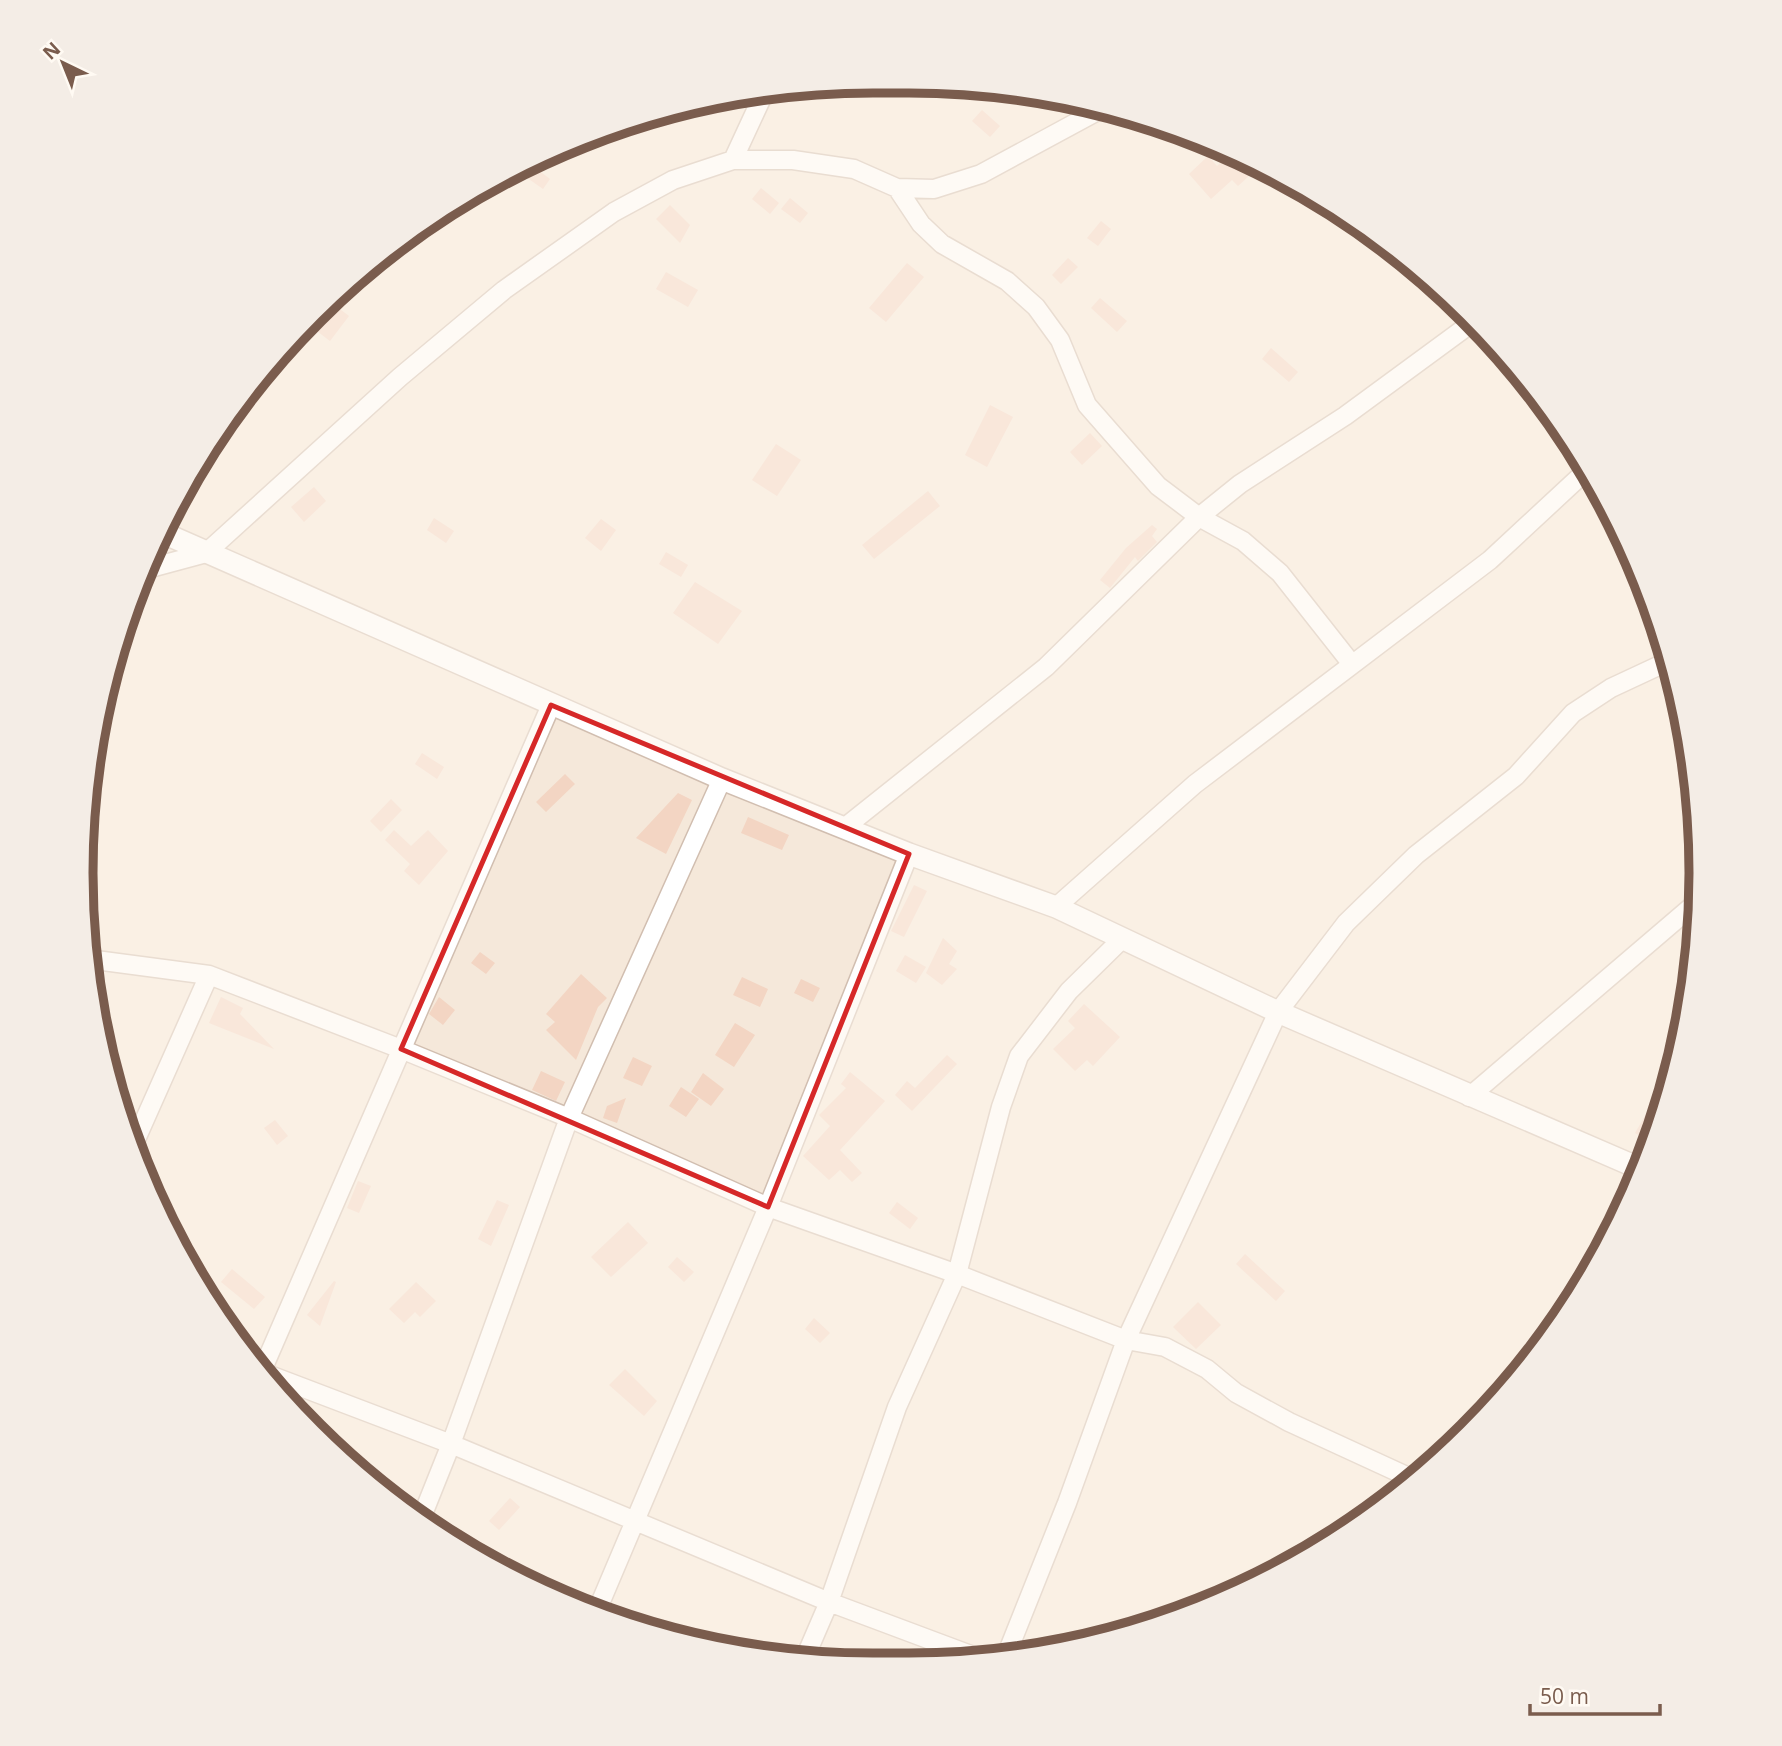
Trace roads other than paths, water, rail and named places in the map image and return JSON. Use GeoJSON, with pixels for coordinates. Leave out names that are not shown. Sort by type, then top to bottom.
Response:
{"type":"FeatureCollection","features":[{"type":"Feature","properties":{"kind":"street"},"geometry":{"type":"LineString","coordinates":[[733,160],[760,101]]}},
{"type":"Feature","properties":{"kind":"street"},"geometry":{"type":"LineString","coordinates":[[155,567],[206,553],[400,377],[504,290],[614,212],[673,180],[733,160],[793,160],[854,169],[897,188],[934,189],[982,174],[1091,115]]}},
{"type":"Feature","properties":{"kind":"street"},"geometry":{"type":"LineString","coordinates":[[897,188],[921,224],[942,244],[1007,281],[1036,307],[1060,340],[1087,405],[1158,486],[1199,517],[1243,541],[1280,573],[1351,663]]}},
{"type":"Feature","properties":{"kind":"street"},"geometry":{"type":"LineString","coordinates":[[844,828],[1046,667],[1199,517],[1240,484],[1334,424],[1467,327]]}},
{"type":"Feature","properties":{"kind":"street"},"geometry":{"type":"LineString","coordinates":[[1056,906],[1195,784],[1490,560],[1581,476]]}},
{"type":"Feature","properties":{"kind":"street"},"geometry":{"type":"LineString","coordinates":[[169,536],[722,779],[909,854],[1056,906],[1278,1012],[1632,1166]]}},
{"type":"Feature","properties":{"kind":"street"},"geometry":{"type":"LineString","coordinates":[[1010,1647],[1067,1503],[1126,1340],[1278,1012],[1346,923],[1416,855],[1516,776],[1573,713],[1611,688],[1661,665]]}},
{"type":"Feature","properties":{"kind":"street"},"geometry":{"type":"LineString","coordinates":[[265,1361],[551,705]]}},
{"type":"Feature","properties":{"kind":"street"},"geometry":{"type":"LineString","coordinates":[[424,1511],[569,1118],[722,779]]}},
{"type":"Feature","properties":{"kind":"street"},"geometry":{"type":"LineString","coordinates":[[600,1604],[768,1207],[909,854]]}},
{"type":"Feature","properties":{"kind":"street"},"geometry":{"type":"LineString","coordinates":[[1469,1097],[1688,909]]}},
{"type":"Feature","properties":{"kind":"street"},"geometry":{"type":"LineString","coordinates":[[808,1651],[829,1602],[897,1407],[957,1274],[1002,1107],[1019,1056],[1069,991],[1122,939]]}},
{"type":"Feature","properties":{"kind":"street"},"geometry":{"type":"LineString","coordinates":[[98,960],[209,975],[401,1049],[569,1118],[768,1207],[957,1274],[1126,1340],[1165,1347],[1207,1369],[1236,1393],[1289,1422],[1405,1475]]}},
{"type":"Feature","properties":{"kind":"street"},"geometry":{"type":"LineString","coordinates":[[138,1135],[209,975]]}},
{"type":"Feature","properties":{"kind":"street"},"geometry":{"type":"LineString","coordinates":[[280,1379],[451,1444],[829,1602],[962,1652]]}}]}
